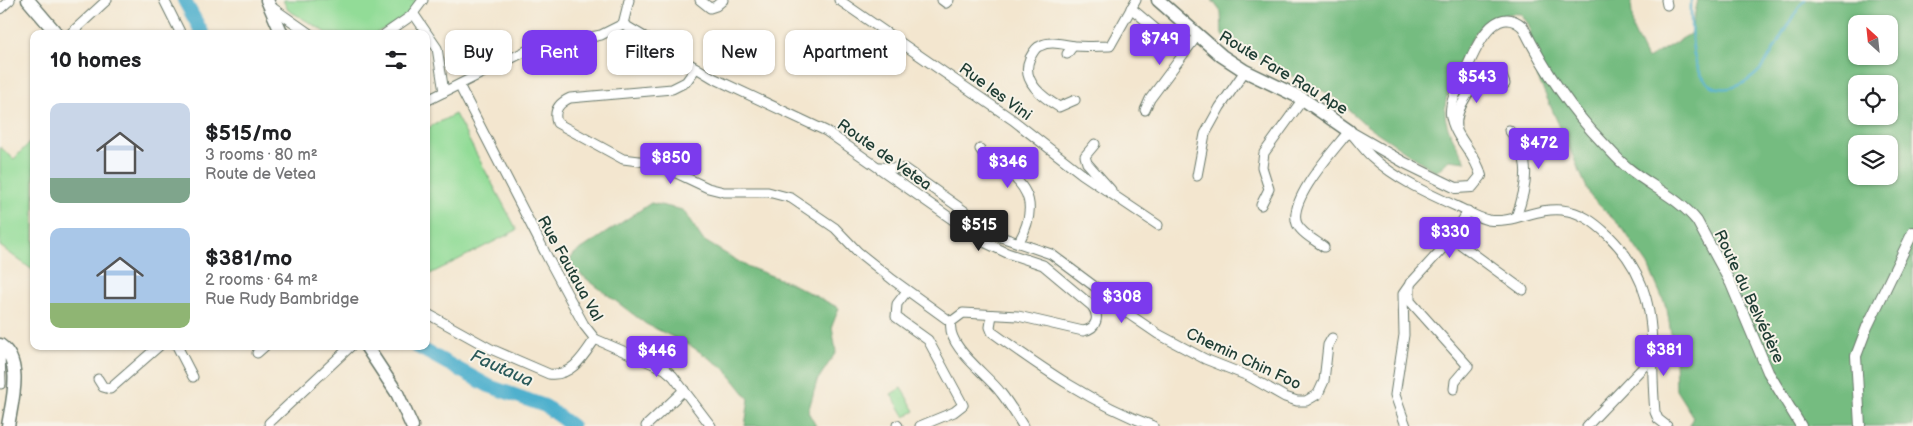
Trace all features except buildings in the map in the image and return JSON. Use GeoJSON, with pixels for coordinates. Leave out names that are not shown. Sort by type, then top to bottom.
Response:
{"type":"FeatureCollection","features":[{"type":"Feature","properties":{"kind":"main road"},"geometry":{"type":"LineString","coordinates":[[29,0],[54,30]]}},
{"type":"Feature","properties":{"kind":"main road","name":"Route Fare Rau Ape"},"geometry":{"type":"LineString","coordinates":[[1158,0],[1210,48],[1245,71],[1304,99],[1349,131]]}},
{"type":"Feature","properties":{"kind":"main road"},"geometry":{"type":"LineString","coordinates":[[268,3],[280,30]]}},
{"type":"Feature","properties":{"kind":"main road"},"geometry":{"type":"LineString","coordinates":[[0,345],[10,354],[14,368],[8,426]]}},
{"type":"Feature","properties":{"kind":"main road"},"geometry":{"type":"LineString","coordinates":[[372,350],[398,393],[412,426]]}},
{"type":"Feature","properties":{"kind":"street"},"geometry":{"type":"LineString","coordinates":[[0,9],[10,0]]}},
{"type":"Feature","properties":{"kind":"street"},"geometry":{"type":"LineString","coordinates":[[74,30],[108,0]]}},
{"type":"Feature","properties":{"kind":"street"},"geometry":{"type":"LineString","coordinates":[[164,0],[180,30]]}},
{"type":"Feature","properties":{"kind":"street"},"geometry":{"type":"LineString","coordinates":[[390,30],[413,13],[423,0]]}},
{"type":"Feature","properties":{"kind":"street"},"geometry":{"type":"LineString","coordinates":[[430,99],[528,50],[601,35],[623,24],[629,0]]}},
{"type":"Feature","properties":{"kind":"street"},"geometry":{"type":"LineString","coordinates":[[700,0],[710,8],[723,0]]}},
{"type":"Feature","properties":{"kind":"street","name":"Rue les Vini"},"geometry":{"type":"LineString","coordinates":[[839,0],[1013,120],[1118,199],[1158,225]]}},
{"type":"Feature","properties":{"kind":"street"},"geometry":{"type":"LineString","coordinates":[[942,0],[946,3],[949,0]]}},
{"type":"Feature","properties":{"kind":"street"},"geometry":{"type":"LineString","coordinates":[[268,3],[305,30]]}},
{"type":"Feature","properties":{"kind":"street"},"geometry":{"type":"LineString","coordinates":[[1075,100],[1059,106],[1037,91],[1030,81],[1029,60],[1039,46],[1057,43],[1073,46],[1110,46],[1133,4],[1158,31]]}},
{"type":"Feature","properties":{"kind":"street"},"geometry":{"type":"LineString","coordinates":[[413,13],[425,30]]}},
{"type":"Feature","properties":{"kind":"street","name":"Route du Belvédère"},"geometry":{"type":"LineString","coordinates":[[1349,131],[1405,163],[1456,188],[1466,189],[1478,183],[1481,176],[1474,159],[1457,131],[1451,112],[1454,97],[1480,40],[1487,30],[1508,19],[1516,21],[1523,27],[1554,84],[1592,131],[1626,167],[1674,199],[1690,212],[1697,221],[1731,284],[1768,372],[1801,426]]}},
{"type":"Feature","properties":{"kind":"street","name":"Route de Vetea"},"geometry":{"type":"LineString","coordinates":[[623,24],[696,68],[825,131],[880,167],[986,242],[1007,253],[1043,265],[1092,306],[1097,316],[1092,328],[1083,331],[1026,318],[992,315],[963,314],[951,322]]}},
{"type":"Feature","properties":{"kind":"street"},"geometry":{"type":"LineString","coordinates":[[1145,110],[1150,99],[1198,36]]}},
{"type":"Feature","properties":{"kind":"street"},"geometry":{"type":"LineString","coordinates":[[430,38],[437,48],[444,92]]}},
{"type":"Feature","properties":{"kind":"street"},"geometry":{"type":"LineString","coordinates":[[1067,54],[1073,46]]}},
{"type":"Feature","properties":{"kind":"street"},"geometry":{"type":"LineString","coordinates":[[696,68],[686,82],[672,89],[570,98],[559,106],[556,111],[557,123],[623,159],[655,163],[708,188],[724,192],[768,192],[791,198],[835,228],[858,252],[907,291],[951,322],[950,328],[954,342],[1002,394],[1023,426]]}},
{"type":"Feature","properties":{"kind":"street"},"geometry":{"type":"LineString","coordinates":[[1196,176],[1205,134],[1220,107],[1245,71]]}},
{"type":"Feature","properties":{"kind":"street"},"geometry":{"type":"LineString","coordinates":[[1457,131],[1458,114],[1479,80],[1493,72],[1502,76],[1505,84]]}},
{"type":"Feature","properties":{"kind":"street","name":"Rue Fautaua Val"},"geometry":{"type":"LineString","coordinates":[[430,314],[492,349],[549,374],[556,375],[567,371],[581,358],[595,339],[584,325],[550,262],[459,85]]}},
{"type":"Feature","properties":{"kind":"street"},"geometry":{"type":"LineString","coordinates":[[1261,204],[1269,189],[1262,167],[1264,153],[1304,99]]}},
{"type":"Feature","properties":{"kind":"street"},"geometry":{"type":"LineString","coordinates":[[1509,130],[1520,146],[1528,174],[1516,216]]}},
{"type":"Feature","properties":{"kind":"street"},"geometry":{"type":"LineString","coordinates":[[1324,247],[1298,226],[1296,214],[1307,183],[1349,131],[1371,157],[1399,177],[1488,220],[1500,221],[1543,210],[1579,213],[1598,226],[1624,252],[1638,273],[1647,302],[1651,336],[1655,412],[1658,419],[1667,426]]}},
{"type":"Feature","properties":{"kind":"street"},"geometry":{"type":"LineString","coordinates":[[1095,144],[1085,156],[1086,163],[1118,199]]}},
{"type":"Feature","properties":{"kind":"street"},"geometry":{"type":"LineString","coordinates":[[980,149],[1015,178],[1028,198],[1031,208],[1024,232],[1018,242]]}},
{"type":"Feature","properties":{"kind":"street","name":"Chemin Chin Foo"},"geometry":{"type":"LineString","coordinates":[[880,167],[905,169],[995,233],[1051,254],[1102,292],[1114,304],[1158,334],[1205,359],[1248,376],[1297,401],[1314,398],[1322,386],[1326,353],[1332,338]]}},
{"type":"Feature","properties":{"kind":"street"},"geometry":{"type":"LineString","coordinates":[[1406,426],[1395,395],[1404,336],[1403,294],[1410,283],[1452,238],[1468,211]]}},
{"type":"Feature","properties":{"kind":"street"},"geometry":{"type":"LineString","coordinates":[[1860,426],[1856,389],[1856,356],[1867,328],[1913,232]]}},
{"type":"Feature","properties":{"kind":"street"},"geometry":{"type":"LineString","coordinates":[[1452,238],[1524,290]]}},
{"type":"Feature","properties":{"kind":"street"},"geometry":{"type":"LineString","coordinates":[[1410,283],[1410,301],[1468,366],[1456,381],[1454,389]]}},
{"type":"Feature","properties":{"kind":"street"},"geometry":{"type":"LineString","coordinates":[[907,291],[896,304],[896,317],[928,340],[963,405],[954,412],[920,426]]}},
{"type":"Feature","properties":{"kind":"street"},"geometry":{"type":"LineString","coordinates":[[992,315],[990,327],[992,332],[1028,358],[1097,402],[1153,426]]}},
{"type":"Feature","properties":{"kind":"street"},"geometry":{"type":"LineString","coordinates":[[595,339],[658,365],[673,376],[711,426]]}},
{"type":"Feature","properties":{"kind":"street"},"geometry":{"type":"LineString","coordinates":[[98,379],[103,387],[110,389],[154,350]]}},
{"type":"Feature","properties":{"kind":"street"},"geometry":{"type":"LineString","coordinates":[[179,350],[193,377]]}},
{"type":"Feature","properties":{"kind":"street"},"geometry":{"type":"LineString","coordinates":[[256,353],[260,350]]}},
{"type":"Feature","properties":{"kind":"street"},"geometry":{"type":"LineString","coordinates":[[270,423],[347,350]]}},
{"type":"Feature","properties":{"kind":"street"},"geometry":{"type":"LineString","coordinates":[[0,353],[1,384]]}},
{"type":"Feature","properties":{"kind":"street"},"geometry":{"type":"LineString","coordinates":[[1587,426],[1652,358]]}},
{"type":"Feature","properties":{"kind":"street"},"geometry":{"type":"LineString","coordinates":[[646,426],[684,390]]}},
{"type":"Feature","properties":{"kind":"green space"},"geometry":{"type":"Polygon","coordinates":[[[283,0],[422,0],[404,19],[382,30],[322,30],[288,10],[283,0]]]}},
{"type":"Feature","properties":{"kind":"green space"},"geometry":{"type":"Polygon","coordinates":[[[1212,0],[1631,0],[1633,30],[1647,59],[1690,34],[1698,0],[1913,0],[1913,426],[1689,426],[1693,417],[1676,390],[1675,359],[1667,309],[1648,265],[1623,229],[1591,197],[1534,69],[1529,25],[1521,14],[1507,14],[1485,23],[1470,41],[1449,90],[1445,108],[1450,132],[1466,162],[1449,160],[1436,172],[1366,125],[1333,96],[1271,66],[1222,35],[1221,12],[1212,0]]]}},
{"type":"Feature","properties":{"kind":"green space"},"geometry":{"type":"Polygon","coordinates":[[[455,114],[517,230],[430,274],[430,127],[455,114]]]}},
{"type":"Feature","properties":{"kind":"green space"},"geometry":{"type":"Polygon","coordinates":[[[30,142],[30,268],[0,246],[0,147],[14,159],[30,142]]]}},
{"type":"Feature","properties":{"kind":"green space"},"geometry":{"type":"Polygon","coordinates":[[[651,203],[683,210],[703,240],[746,266],[790,283],[839,308],[832,326],[836,352],[817,381],[808,412],[816,426],[745,426],[749,399],[724,368],[691,346],[646,324],[567,264],[574,254],[651,203]]]}},
{"type":"Feature","properties":{"kind":"green space"},"geometry":{"type":"Polygon","coordinates":[[[901,388],[915,411],[905,417],[891,394],[901,388]]]}},
{"type":"Feature","properties":{"kind":"waterway","name":"Fautaua"},"geometry":{"type":"LineString","coordinates":[[184,0],[201,30]]}},
{"type":"Feature","properties":{"kind":"waterway"},"geometry":{"type":"LineString","coordinates":[[1691,0],[1692,43],[1695,60],[1704,79],[1720,88],[1740,85],[1757,73],[1805,0]]}},
{"type":"Feature","properties":{"kind":"waterway","name":"Fautaua"},"geometry":{"type":"LineString","coordinates":[[423,350],[489,386],[545,406],[572,426]]}}]}
